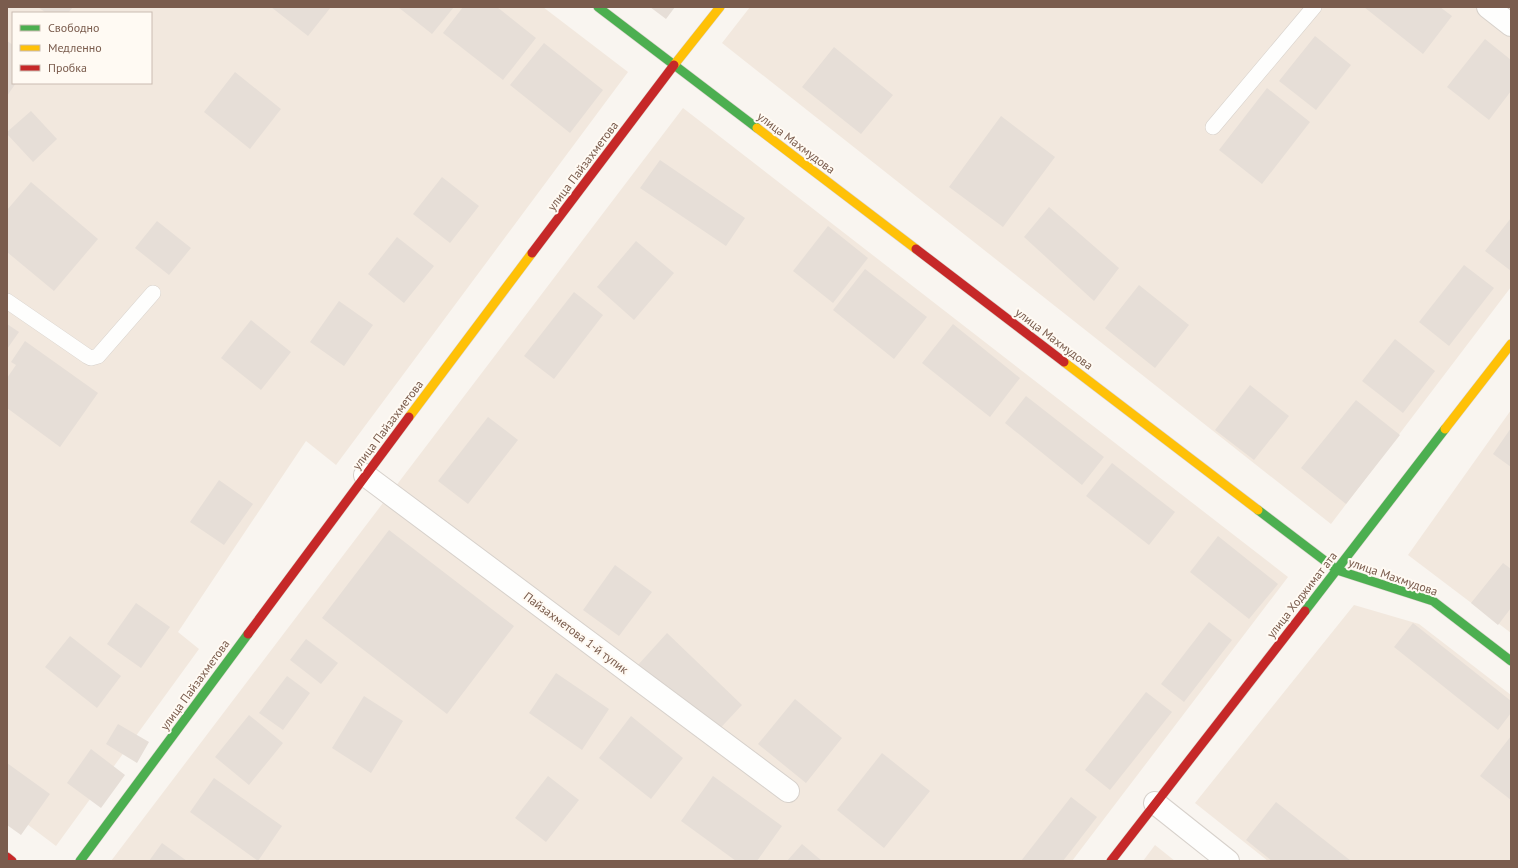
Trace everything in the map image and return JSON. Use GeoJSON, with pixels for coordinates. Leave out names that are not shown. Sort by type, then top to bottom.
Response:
{"type":"FeatureCollection","features":[{"type":"Feature","properties":{"kind":"main road","name":"улица Махмудова"},"geometry":{"type":"LineString","coordinates":[[598,7],[1337,570],[1433,601],[1511,661]]}},
{"type":"Feature","properties":{"kind":"main road","name":"улица Пайзахметова"},"geometry":{"type":"LineString","coordinates":[[80,861],[365,475],[674,65],[720,7]]}},
{"type":"Feature","properties":{"kind":"main road","name":"улица Ходжимат ата"},"geometry":{"type":"LineString","coordinates":[[1111,861],[1511,344]]}},
{"type":"Feature","properties":{"kind":"main road"},"geometry":{"type":"LineString","coordinates":[[7,857],[12,861]]}},
{"type":"Feature","properties":{"kind":"street"},"geometry":{"type":"LineString","coordinates":[[1488,7],[1511,25]]}},
{"type":"Feature","properties":{"kind":"street","name":"Пайзахметова 1-й тупик"},"geometry":{"type":"LineString","coordinates":[[365,475],[788,792]]}},
{"type":"Feature","properties":{"kind":"street"},"geometry":{"type":"LineString","coordinates":[[1155,803],[1228,861]]}},
{"type":"Feature","properties":{"kind":"lane"},"geometry":{"type":"LineString","coordinates":[[1213,127],[1314,7]]}},
{"type":"Feature","properties":{"kind":"lane"},"geometry":{"type":"LineString","coordinates":[[7,301],[91,358],[98,356],[153,293]]}},
{"type":"Feature","properties":{"kind":"shaded area"},"geometry":{"type":"Polygon","coordinates":[[[7,7],[543,7],[628,72],[336,465],[306,441],[178,632],[199,649],[56,846],[7,809],[7,7]]]}},
{"type":"Feature","properties":{"kind":"shaded area"},"geometry":{"type":"Polygon","coordinates":[[[750,7],[1511,7],[1511,287],[1331,524],[722,43],[750,7]]]}},
{"type":"Feature","properties":{"kind":"shaded area"},"geometry":{"type":"Polygon","coordinates":[[[683,108],[1288,577],[1072,861],[111,861],[683,108]]]}},
{"type":"Feature","properties":{"kind":"shaded area"},"geometry":{"type":"Polygon","coordinates":[[[1511,410],[1511,633],[1408,555],[1511,410]]]}},
{"type":"Feature","properties":{"kind":"shaded area"},"geometry":{"type":"Polygon","coordinates":[[[1354,605],[1419,624],[1511,695],[1511,861],[1268,861],[1195,803],[1354,605]]]}},
{"type":"Feature","properties":{"kind":"shaded area"},"geometry":{"type":"Polygon","coordinates":[[[1155,845],[1175,861],[1143,861],[1155,845]]]}},
{"type":"Feature","properties":{"kind":"building"},"geometry":{"type":"Polygon","coordinates":[[[38,7],[73,7],[69,12],[45,12],[38,7]]]}},
{"type":"Feature","properties":{"kind":"building"},"geometry":{"type":"Polygon","coordinates":[[[271,7],[331,7],[308,36],[271,7]]]}},
{"type":"Feature","properties":{"kind":"building"},"geometry":{"type":"Polygon","coordinates":[[[398,7],[454,7],[432,34],[398,7]]]}},
{"type":"Feature","properties":{"kind":"building"},"geometry":{"type":"Polygon","coordinates":[[[463,7],[497,7],[536,38],[503,80],[443,33],[463,7]]]}},
{"type":"Feature","properties":{"kind":"building"},"geometry":{"type":"Polygon","coordinates":[[[650,7],[675,7],[666,19],[650,7]]]}},
{"type":"Feature","properties":{"kind":"building"},"geometry":{"type":"Polygon","coordinates":[[[1364,7],[1440,7],[1452,16],[1423,54],[1364,7]]]}},
{"type":"Feature","properties":{"kind":"building"},"geometry":{"type":"Polygon","coordinates":[[[1315,36],[1351,65],[1316,110],[1279,81],[1315,36]]]}},
{"type":"Feature","properties":{"kind":"building"},"geometry":{"type":"Polygon","coordinates":[[[1485,39],[1511,60],[1511,91],[1489,120],[1447,87],[1485,39]]]}},
{"type":"Feature","properties":{"kind":"building"},"geometry":{"type":"Polygon","coordinates":[[[7,41],[12,44],[12,84],[15,84],[7,96],[7,41]]]}},
{"type":"Feature","properties":{"kind":"building"},"geometry":{"type":"Polygon","coordinates":[[[544,43],[603,90],[570,133],[510,85],[544,43]]]}},
{"type":"Feature","properties":{"kind":"building"},"geometry":{"type":"Polygon","coordinates":[[[834,47],[893,95],[861,134],[802,87],[834,47]]]}},
{"type":"Feature","properties":{"kind":"building"},"geometry":{"type":"Polygon","coordinates":[[[235,72],[281,109],[250,149],[204,112],[235,72]]]}},
{"type":"Feature","properties":{"kind":"building"},"geometry":{"type":"Polygon","coordinates":[[[1267,88],[1310,122],[1262,184],[1219,150],[1267,88]]]}},
{"type":"Feature","properties":{"kind":"building"},"geometry":{"type":"Polygon","coordinates":[[[31,111],[57,139],[33,162],[7,134],[7,132],[31,111]]]}},
{"type":"Feature","properties":{"kind":"building"},"geometry":{"type":"Polygon","coordinates":[[[1001,116],[1055,157],[1003,227],[949,187],[1001,116]]]}},
{"type":"Feature","properties":{"kind":"building"},"geometry":{"type":"Polygon","coordinates":[[[660,160],[745,218],[726,246],[640,188],[660,160]]]}},
{"type":"Feature","properties":{"kind":"building"},"geometry":{"type":"Polygon","coordinates":[[[442,177],[479,206],[450,243],[413,214],[442,177]]]}},
{"type":"Feature","properties":{"kind":"building"},"geometry":{"type":"Polygon","coordinates":[[[31,182],[98,239],[54,291],[7,252],[7,210],[31,182]]]}},
{"type":"Feature","properties":{"kind":"building"},"geometry":{"type":"Polygon","coordinates":[[[1049,207],[1119,268],[1094,301],[1024,237],[1049,207]]]}},
{"type":"Feature","properties":{"kind":"building"},"geometry":{"type":"Polygon","coordinates":[[[1511,218],[1511,271],[1485,251],[1511,218]]]}},
{"type":"Feature","properties":{"kind":"building"},"geometry":{"type":"Polygon","coordinates":[[[157,221],[191,248],[169,275],[135,248],[157,221]]]}},
{"type":"Feature","properties":{"kind":"building"},"geometry":{"type":"Polygon","coordinates":[[[828,226],[868,258],[833,303],[793,271],[828,226]]]}},
{"type":"Feature","properties":{"kind":"building"},"geometry":{"type":"Polygon","coordinates":[[[397,237],[434,266],[404,303],[368,274],[397,237]]]}},
{"type":"Feature","properties":{"kind":"building"},"geometry":{"type":"Polygon","coordinates":[[[636,241],[674,273],[634,320],[597,287],[636,241]]]}},
{"type":"Feature","properties":{"kind":"building"},"geometry":{"type":"Polygon","coordinates":[[[1464,265],[1494,288],[1449,346],[1419,322],[1464,265]]]}},
{"type":"Feature","properties":{"kind":"building"},"geometry":{"type":"Polygon","coordinates":[[[865,269],[927,317],[894,359],[833,310],[865,269]]]}},
{"type":"Feature","properties":{"kind":"building"},"geometry":{"type":"Polygon","coordinates":[[[1139,285],[1189,325],[1155,368],[1105,328],[1139,285]]]}},
{"type":"Feature","properties":{"kind":"building"},"geometry":{"type":"Polygon","coordinates":[[[574,292],[603,315],[554,379],[524,356],[574,292]]]}},
{"type":"Feature","properties":{"kind":"building"},"geometry":{"type":"Polygon","coordinates":[[[339,301],[373,325],[344,366],[310,342],[339,301]]]}},
{"type":"Feature","properties":{"kind":"building"},"geometry":{"type":"Polygon","coordinates":[[[251,320],[291,352],[261,390],[221,358],[251,320]]]}},
{"type":"Feature","properties":{"kind":"building"},"geometry":{"type":"Polygon","coordinates":[[[7,324],[19,332],[7,349],[7,324]]]}},
{"type":"Feature","properties":{"kind":"building"},"geometry":{"type":"Polygon","coordinates":[[[953,324],[1020,378],[990,417],[922,363],[953,324]]]}},
{"type":"Feature","properties":{"kind":"building"},"geometry":{"type":"Polygon","coordinates":[[[1395,339],[1435,371],[1403,413],[1362,381],[1395,339]]]}},
{"type":"Feature","properties":{"kind":"building"},"geometry":{"type":"Polygon","coordinates":[[[25,341],[98,393],[60,447],[7,408],[7,378],[16,365],[11,362],[25,341]]]}},
{"type":"Feature","properties":{"kind":"building"},"geometry":{"type":"Polygon","coordinates":[[[1250,385],[1289,416],[1254,460],[1215,430],[1250,385]]]}},
{"type":"Feature","properties":{"kind":"building"},"geometry":{"type":"Polygon","coordinates":[[[1026,396],[1104,457],[1082,485],[1005,423],[1026,396]]]}},
{"type":"Feature","properties":{"kind":"building"},"geometry":{"type":"Polygon","coordinates":[[[1356,400],[1400,435],[1346,504],[1301,468],[1356,400]]]}},
{"type":"Feature","properties":{"kind":"building"},"geometry":{"type":"Polygon","coordinates":[[[488,417],[518,440],[468,504],[438,481],[488,417]]]}},
{"type":"Feature","properties":{"kind":"building"},"geometry":{"type":"Polygon","coordinates":[[[1511,428],[1511,467],[1493,454],[1511,428]]]}},
{"type":"Feature","properties":{"kind":"building"},"geometry":{"type":"Polygon","coordinates":[[[1112,463],[1175,512],[1149,545],[1086,496],[1112,463]]]}},
{"type":"Feature","properties":{"kind":"building"},"geometry":{"type":"Polygon","coordinates":[[[219,480],[253,504],[224,545],[190,522],[219,480]]]}},
{"type":"Feature","properties":{"kind":"building"},"geometry":{"type":"Polygon","coordinates":[[[389,530],[514,626],[447,714],[322,618],[389,530]]]}},
{"type":"Feature","properties":{"kind":"building"},"geometry":{"type":"Polygon","coordinates":[[[1218,536],[1278,584],[1249,619],[1190,572],[1218,536]]]}},
{"type":"Feature","properties":{"kind":"building"},"geometry":{"type":"Polygon","coordinates":[[[1503,563],[1511,569],[1511,608],[1498,625],[1471,603],[1503,563]]]}},
{"type":"Feature","properties":{"kind":"building"},"geometry":{"type":"Polygon","coordinates":[[[615,565],[652,592],[619,636],[583,610],[615,565]]]}},
{"type":"Feature","properties":{"kind":"building"},"geometry":{"type":"Polygon","coordinates":[[[136,603],[170,627],[141,668],[107,644],[136,603]]]}},
{"type":"Feature","properties":{"kind":"building"},"geometry":{"type":"Polygon","coordinates":[[[1209,622],[1232,640],[1184,702],[1161,684],[1209,622]]]}},
{"type":"Feature","properties":{"kind":"building"},"geometry":{"type":"Polygon","coordinates":[[[1413,623],[1511,701],[1511,713],[1498,730],[1394,647],[1413,623]]]}},
{"type":"Feature","properties":{"kind":"building"},"geometry":{"type":"Polygon","coordinates":[[[667,633],[742,705],[712,737],[637,666],[667,633]]]}},
{"type":"Feature","properties":{"kind":"building"},"geometry":{"type":"Polygon","coordinates":[[[70,636],[121,676],[97,708],[45,667],[70,636]]]}},
{"type":"Feature","properties":{"kind":"building"},"geometry":{"type":"Polygon","coordinates":[[[306,639],[338,663],[321,684],[290,660],[306,639]]]}},
{"type":"Feature","properties":{"kind":"building"},"geometry":{"type":"Polygon","coordinates":[[[556,673],[609,709],[582,750],[529,713],[556,673]]]}},
{"type":"Feature","properties":{"kind":"building"},"geometry":{"type":"Polygon","coordinates":[[[287,676],[310,693],[283,730],[259,713],[287,676]]]}},
{"type":"Feature","properties":{"kind":"building"},"geometry":{"type":"Polygon","coordinates":[[[1146,692],[1172,712],[1110,790],[1085,770],[1146,692]]]}},
{"type":"Feature","properties":{"kind":"building"},"geometry":{"type":"Polygon","coordinates":[[[364,696],[403,721],[371,773],[332,748],[364,696]]]}},
{"type":"Feature","properties":{"kind":"building"},"geometry":{"type":"Polygon","coordinates":[[[795,699],[842,738],[806,783],[758,744],[795,699]]]}},
{"type":"Feature","properties":{"kind":"building"},"geometry":{"type":"Polygon","coordinates":[[[249,715],[283,743],[249,785],[215,757],[249,715]]]}},
{"type":"Feature","properties":{"kind":"building"},"geometry":{"type":"Polygon","coordinates":[[[631,716],[683,758],[651,799],[599,758],[631,716]]]}},
{"type":"Feature","properties":{"kind":"building"},"geometry":{"type":"Polygon","coordinates":[[[118,724],[149,742],[137,763],[106,744],[118,724]]]}},
{"type":"Feature","properties":{"kind":"building"},"geometry":{"type":"Polygon","coordinates":[[[1511,736],[1511,800],[1480,776],[1511,736]]]}},
{"type":"Feature","properties":{"kind":"building"},"geometry":{"type":"Polygon","coordinates":[[[91,749],[125,775],[101,808],[67,783],[91,749]]]}},
{"type":"Feature","properties":{"kind":"building"},"geometry":{"type":"Polygon","coordinates":[[[882,753],[930,791],[884,848],[837,810],[882,753]]]}},
{"type":"Feature","properties":{"kind":"building"},"geometry":{"type":"Polygon","coordinates":[[[7,763],[50,794],[21,835],[7,825],[7,763]]]}},
{"type":"Feature","properties":{"kind":"building"},"geometry":{"type":"Polygon","coordinates":[[[548,776],[579,800],[546,842],[515,818],[548,776]]]}},
{"type":"Feature","properties":{"kind":"building"},"geometry":{"type":"Polygon","coordinates":[[[713,776],[782,826],[757,861],[736,861],[681,821],[713,776]]]}},
{"type":"Feature","properties":{"kind":"building"},"geometry":{"type":"Polygon","coordinates":[[[214,778],[282,826],[258,861],[190,812],[214,778]]]}},
{"type":"Feature","properties":{"kind":"building"},"geometry":{"type":"Polygon","coordinates":[[[1071,797],[1097,817],[1063,861],[1021,861],[1071,797]]]}},
{"type":"Feature","properties":{"kind":"building"},"geometry":{"type":"Polygon","coordinates":[[[1276,802],[1351,861],[1272,861],[1246,840],[1276,802]]]}},
{"type":"Feature","properties":{"kind":"building"},"geometry":{"type":"Polygon","coordinates":[[[162,843],[187,861],[149,861],[162,843]]]}},
{"type":"Feature","properties":{"kind":"building"},"geometry":{"type":"Polygon","coordinates":[[[802,844],[822,861],[787,861],[802,844]]]}},
{"type":"Feature","properties":{"kind":"traffic: fast"},"geometry":{"type":"LineString","coordinates":[[598,7],[757,128]]}},
{"type":"Feature","properties":{"kind":"traffic: fast"},"geometry":{"type":"LineString","coordinates":[[1305,611],[1445,429]]}},
{"type":"Feature","properties":{"kind":"traffic: fast"},"geometry":{"type":"LineString","coordinates":[[1258,510],[1337,570],[1433,601],[1511,661]]}},
{"type":"Feature","properties":{"kind":"traffic: fast"},"geometry":{"type":"LineString","coordinates":[[80,861],[248,634]]}},
{"type":"Feature","properties":{"kind":"traffic: slow"},"geometry":{"type":"LineString","coordinates":[[674,65],[720,7]]}},
{"type":"Feature","properties":{"kind":"traffic: slow"},"geometry":{"type":"LineString","coordinates":[[757,128],[916,249]]}},
{"type":"Feature","properties":{"kind":"traffic: slow"},"geometry":{"type":"LineString","coordinates":[[409,417],[532,253]]}},
{"type":"Feature","properties":{"kind":"traffic: slow"},"geometry":{"type":"LineString","coordinates":[[1445,429],[1511,344]]}},
{"type":"Feature","properties":{"kind":"traffic: slow"},"geometry":{"type":"LineString","coordinates":[[1064,362],[1258,510]]}},
{"type":"Feature","properties":{"kind":"traffic: jam"},"geometry":{"type":"LineString","coordinates":[[532,253],[674,65]]}},
{"type":"Feature","properties":{"kind":"traffic: jam"},"geometry":{"type":"LineString","coordinates":[[916,249],[1064,362]]}},
{"type":"Feature","properties":{"kind":"traffic: jam"},"geometry":{"type":"LineString","coordinates":[[248,634],[409,417]]}},
{"type":"Feature","properties":{"kind":"traffic: jam"},"geometry":{"type":"LineString","coordinates":[[1111,861],[1305,611]]}},
{"type":"Feature","properties":{"kind":"traffic: jam"},"geometry":{"type":"LineString","coordinates":[[7,857],[12,861]]}}]}
